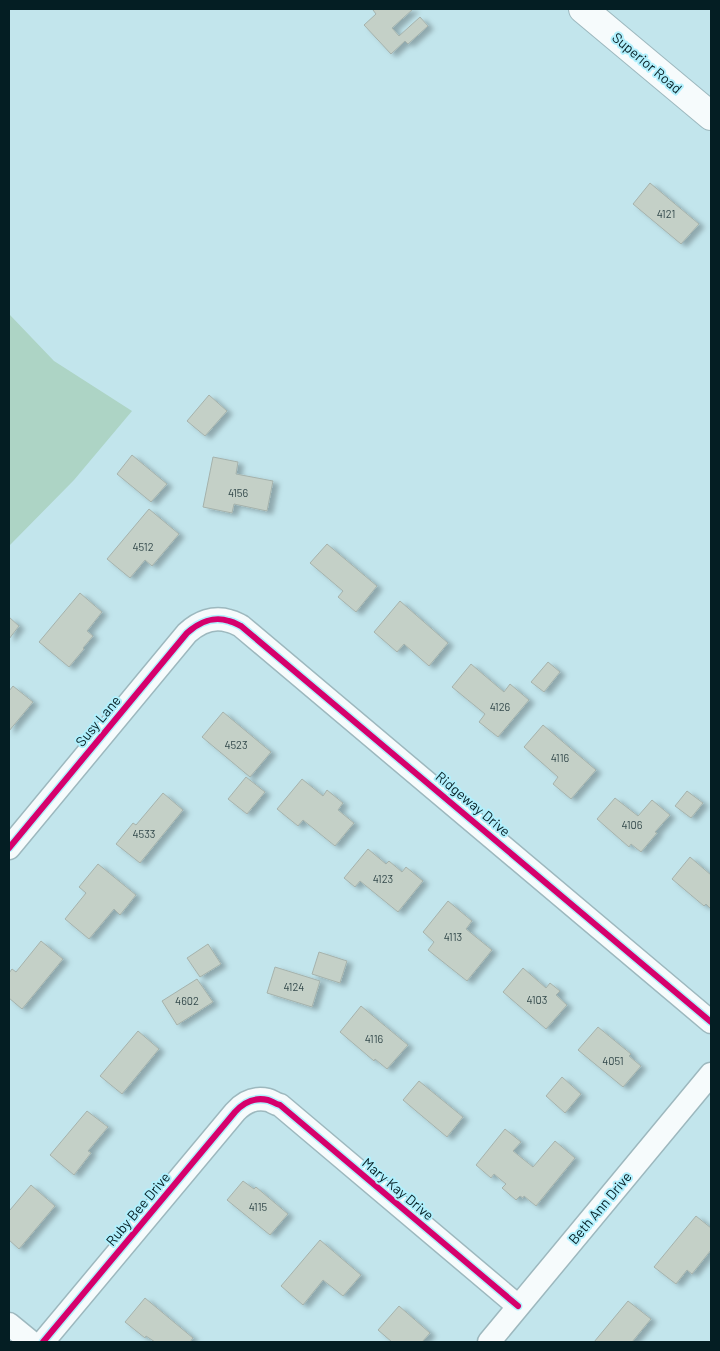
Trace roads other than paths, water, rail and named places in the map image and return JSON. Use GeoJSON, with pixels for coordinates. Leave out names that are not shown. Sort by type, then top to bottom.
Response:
{"type":"FeatureCollection","features":[{"type":"Feature","properties":{"kind":"street","name":"Superior Road"},"geometry":{"type":"LineString","coordinates":[[583,9],[711,116]]}},
{"type":"Feature","properties":{"kind":"street","name":"Susy Lane"},"geometry":{"type":"LineString","coordinates":[[9,848],[187,633],[198,624],[212,620]]}},
{"type":"Feature","properties":{"kind":"street","name":"Ridgeway Drive"},"geometry":{"type":"LineString","coordinates":[[212,620],[227,620],[241,626],[711,1022]]}},
{"type":"Feature","properties":{"kind":"street","name":"Beth Ann Drive"},"geometry":{"type":"LineString","coordinates":[[489,1342],[711,1074]]}},
{"type":"Feature","properties":{"kind":"street","name":"Mary Kay Drive"},"geometry":{"type":"LineString","coordinates":[[258,1099],[280,1104],[518,1306]]}},
{"type":"Feature","properties":{"kind":"street","name":"Ruby Bee Drive"},"geometry":{"type":"LineString","coordinates":[[43,1342],[235,1112],[245,1104],[258,1099]]}},
{"type":"Feature","properties":{"kind":"street"},"geometry":{"type":"LineString","coordinates":[[9,1324],[31,1342]]}}]}
